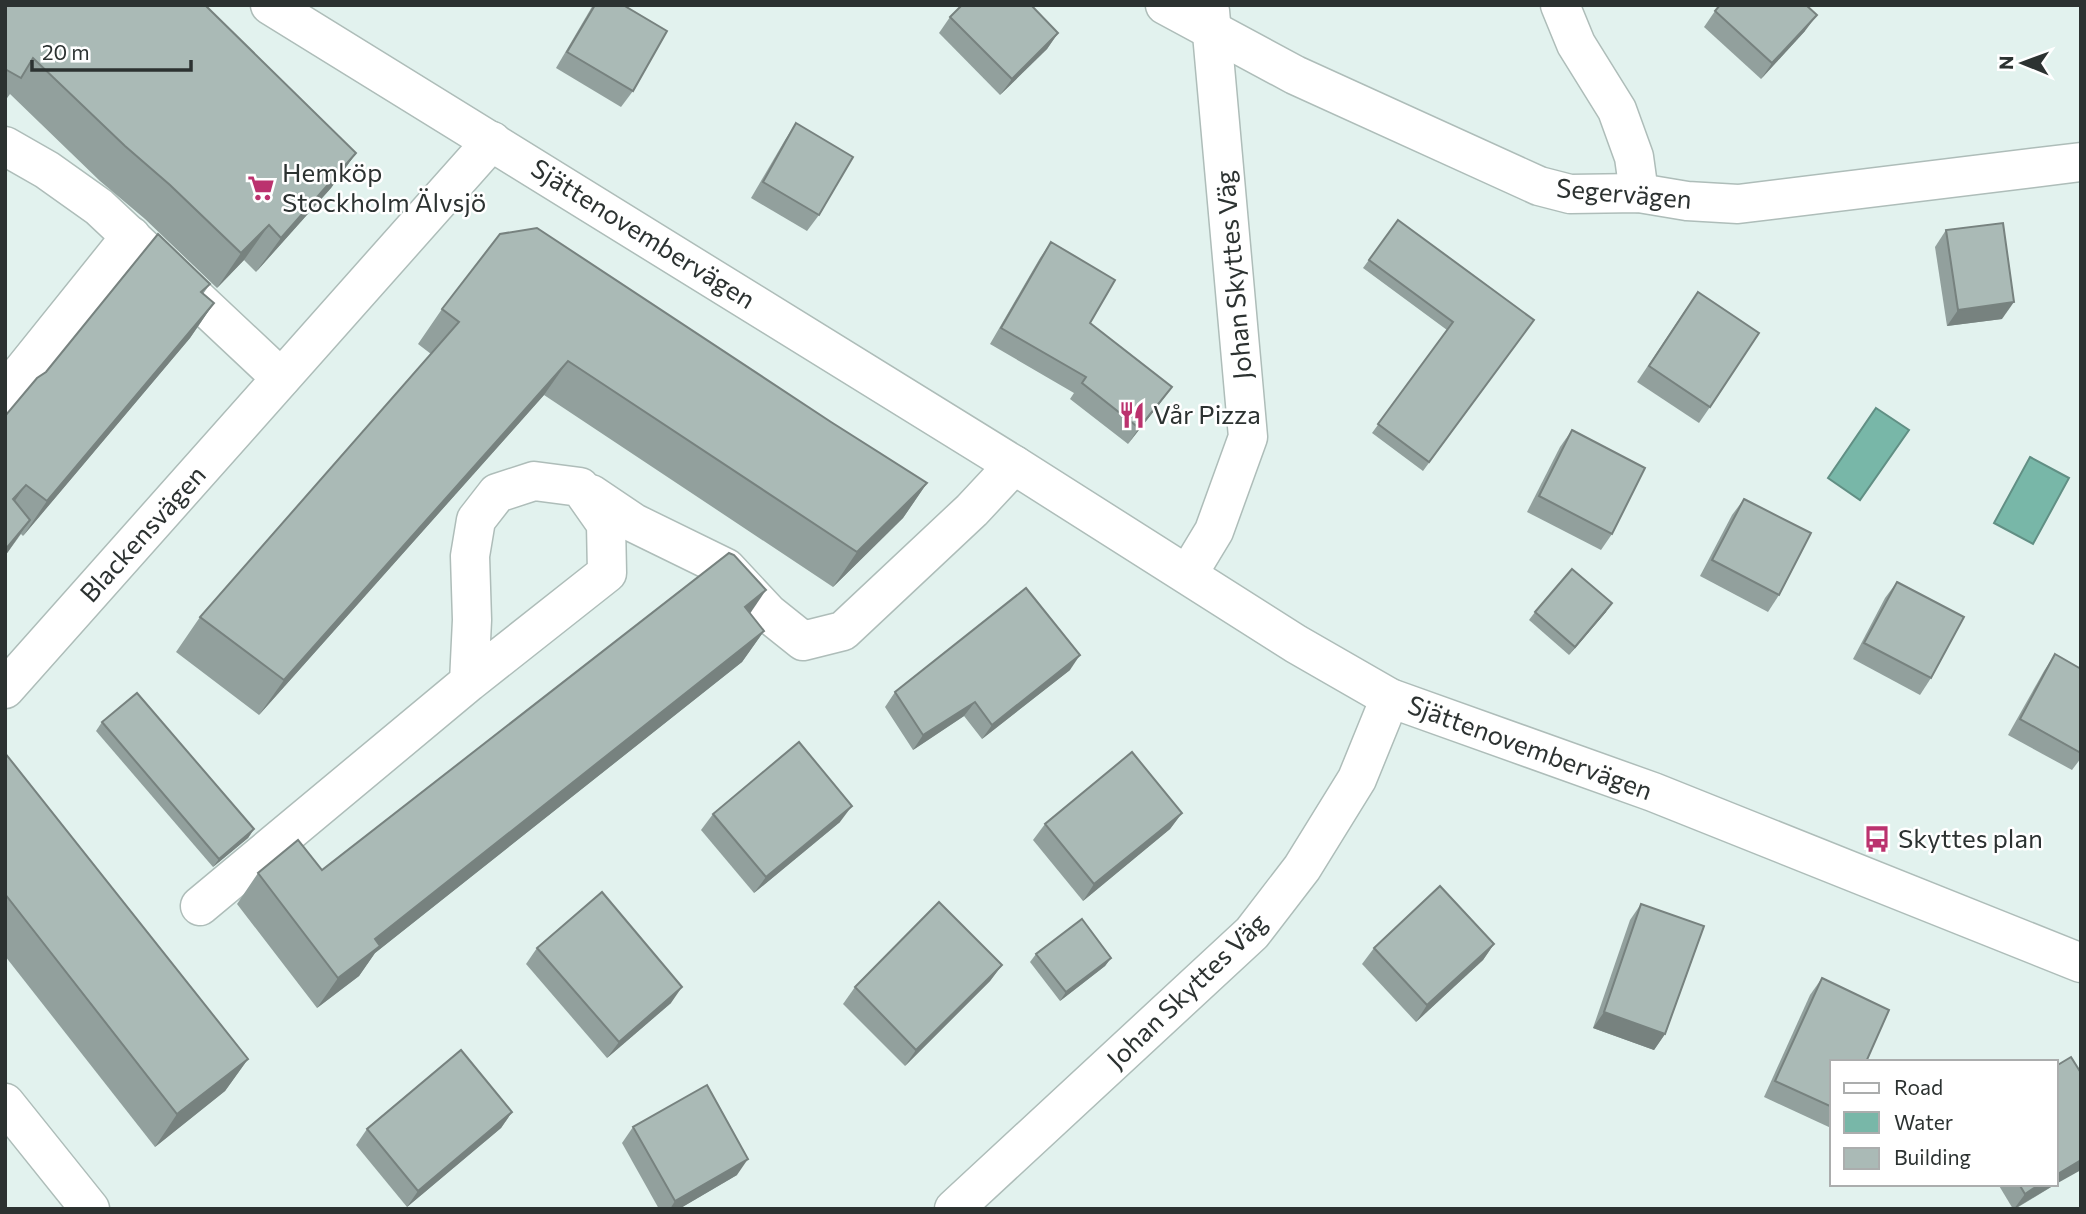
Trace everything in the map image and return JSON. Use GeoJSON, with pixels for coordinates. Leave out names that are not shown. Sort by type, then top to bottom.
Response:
{"type":"FeatureCollection","features":[{"type":"Feature","properties":{"kind":"street","name":"Sjättenovembervägen"},"geometry":{"type":"LineString","coordinates":[[270,5],[1014,465],[1296,644],[1390,698],[1653,792],[2081,963]]}},
{"type":"Feature","properties":{"kind":"street","name":"Segervägen"},"geometry":{"type":"LineString","coordinates":[[1165,5],[1211,19],[1295,75],[1539,186],[1570,194],[1639,192],[1687,201],[1738,204],[2081,162]]}},
{"type":"Feature","properties":{"kind":"street"},"geometry":{"type":"LineString","coordinates":[[1560,5],[1576,44],[1618,110],[1634,157],[1639,192]]}},
{"type":"Feature","properties":{"kind":"street","name":"Johan Skyttes Väg"},"geometry":{"type":"LineString","coordinates":[[1188,574],[1214,531],[1248,438],[1211,19]]}},
{"type":"Feature","properties":{"kind":"street","name":"Blackensvägen"},"geometry":{"type":"LineString","coordinates":[[5,689],[492,141]]}},
{"type":"Feature","properties":{"kind":"street"},"geometry":{"type":"LineString","coordinates":[[5,146],[47,170],[99,207],[281,378]]}},
{"type":"Feature","properties":{"kind":"street"},"geometry":{"type":"LineString","coordinates":[[5,393],[131,236]]}},
{"type":"Feature","properties":{"kind":"street"},"geometry":{"type":"LineString","coordinates":[[469,682],[472,620],[470,556],[476,520],[497,493],[534,481],[580,487],[634,523],[726,568],[768,614],[803,641],[843,631],[972,510],[1014,465]]}},
{"type":"Feature","properties":{"kind":"street"},"geometry":{"type":"LineString","coordinates":[[200,906],[469,682],[607,573],[606,524],[580,487]]}},
{"type":"Feature","properties":{"kind":"street","name":"Johan Skyttes Väg"},"geometry":{"type":"LineString","coordinates":[[954,1209],[1252,933],[1302,868],[1357,779],[1390,698]]}},
{"type":"Feature","properties":{"kind":"street"},"geometry":{"type":"LineString","coordinates":[[5,1103],[90,1209]]}},
{"type":"Feature","properties":{"kind":"water"},"geometry":{"type":"Polygon","coordinates":[[[1876,408],[1909,430],[1860,500],[1828,478],[1876,408]]]}},
{"type":"Feature","properties":{"kind":"water"},"geometry":{"type":"Polygon","coordinates":[[[2030,457],[2069,478],[2033,544],[1994,523],[2030,457]]]}},
{"type":"Feature","properties":{"kind":"building"},"geometry":{"type":"Polygon","coordinates":[[[5,5],[205,5],[356,153],[281,238],[269,225],[241,253],[33,58],[21,78],[5,69],[5,5]]]}},
{"type":"Feature","properties":{"kind":"building"},"geometry":{"type":"Polygon","coordinates":[[[595,5],[623,5],[667,31],[633,91],[567,52],[595,5]]]}},
{"type":"Feature","properties":{"kind":"building"},"geometry":{"type":"Polygon","coordinates":[[[962,5],[1031,5],[1058,33],[1012,79],[950,17],[962,5]]]}},
{"type":"Feature","properties":{"kind":"building"},"geometry":{"type":"Polygon","coordinates":[[[1720,5],[1806,5],[1817,15],[1772,63],[1715,11],[1720,5]]]}},
{"type":"Feature","properties":{"kind":"building"},"geometry":{"type":"Polygon","coordinates":[[[796,123],[853,157],[819,215],[763,182],[796,123]]]}},
{"type":"Feature","properties":{"kind":"building"},"geometry":{"type":"Polygon","coordinates":[[[1398,220],[1534,320],[1429,462],[1378,424],[1453,322],[1369,260],[1398,220]]]}},
{"type":"Feature","properties":{"kind":"building"},"geometry":{"type":"Polygon","coordinates":[[[2003,223],[2014,302],[1958,310],[1946,230],[2003,223]]]}},
{"type":"Feature","properties":{"kind":"building"},"geometry":{"type":"Polygon","coordinates":[[[537,228],[927,483],[857,552],[568,361],[284,680],[200,617],[459,322],[442,309],[500,234],[537,228]]]}},
{"type":"Feature","properties":{"kind":"building"},"geometry":{"type":"Polygon","coordinates":[[[158,234],[210,284],[201,292],[214,303],[47,501],[26,485],[13,499],[30,520],[5,550],[5,416],[37,378],[46,372],[158,234]]]}},
{"type":"Feature","properties":{"kind":"building"},"geometry":{"type":"Polygon","coordinates":[[[1051,242],[1115,280],[1090,323],[1172,387],[1139,428],[1082,383],[1086,377],[1001,328],[1051,242]]]}},
{"type":"Feature","properties":{"kind":"building"},"geometry":{"type":"Polygon","coordinates":[[[1698,292],[1759,333],[1710,407],[1649,366],[1698,292]]]}},
{"type":"Feature","properties":{"kind":"building"},"geometry":{"type":"Polygon","coordinates":[[[1572,430],[1645,468],[1612,534],[1539,496],[1572,430]]]}},
{"type":"Feature","properties":{"kind":"building"},"geometry":{"type":"Polygon","coordinates":[[[1744,499],[1811,533],[1779,595],[1712,560],[1744,499]]]}},
{"type":"Feature","properties":{"kind":"building"},"geometry":{"type":"Polygon","coordinates":[[[729,553],[734,555],[766,590],[745,607],[764,631],[375,939],[380,946],[338,978],[258,873],[298,840],[322,870],[729,553]]]}},
{"type":"Feature","properties":{"kind":"building"},"geometry":{"type":"Polygon","coordinates":[[[1572,569],[1612,603],[1575,647],[1535,612],[1572,569]]]}},
{"type":"Feature","properties":{"kind":"building"},"geometry":{"type":"Polygon","coordinates":[[[1897,582],[1964,617],[1931,678],[1864,643],[1897,582]]]}},
{"type":"Feature","properties":{"kind":"building"},"geometry":{"type":"Polygon","coordinates":[[[1026,588],[1080,655],[992,725],[975,702],[923,735],[895,692],[1026,588]]]}},
{"type":"Feature","properties":{"kind":"building"},"geometry":{"type":"Polygon","coordinates":[[[2055,654],[2081,669],[2081,753],[2020,719],[2055,654]]]}},
{"type":"Feature","properties":{"kind":"building"},"geometry":{"type":"Polygon","coordinates":[[[137,693],[254,829],[219,859],[102,722],[137,693]]]}},
{"type":"Feature","properties":{"kind":"building"},"geometry":{"type":"Polygon","coordinates":[[[799,742],[852,806],[766,877],[713,814],[799,742]]]}},
{"type":"Feature","properties":{"kind":"building"},"geometry":{"type":"Polygon","coordinates":[[[1132,752],[1182,813],[1094,884],[1045,824],[1132,752]]]}},
{"type":"Feature","properties":{"kind":"building"},"geometry":{"type":"Polygon","coordinates":[[[5,753],[248,1059],[177,1114],[5,894],[5,753]]]}},
{"type":"Feature","properties":{"kind":"building"},"geometry":{"type":"Polygon","coordinates":[[[1440,886],[1494,944],[1427,1005],[1374,948],[1440,886]]]}},
{"type":"Feature","properties":{"kind":"building"},"geometry":{"type":"Polygon","coordinates":[[[602,892],[682,987],[619,1042],[537,948],[602,892]]]}},
{"type":"Feature","properties":{"kind":"building"},"geometry":{"type":"Polygon","coordinates":[[[939,902],[1002,965],[916,1050],[855,987],[939,902]]]}},
{"type":"Feature","properties":{"kind":"building"},"geometry":{"type":"Polygon","coordinates":[[[1641,904],[1704,926],[1665,1034],[1604,1012],[1641,904]]]}},
{"type":"Feature","properties":{"kind":"building"},"geometry":{"type":"Polygon","coordinates":[[[1082,919],[1111,958],[1066,992],[1036,954],[1082,919]]]}},
{"type":"Feature","properties":{"kind":"building"},"geometry":{"type":"Polygon","coordinates":[[[1822,978],[1889,1010],[1867,1060],[1830,1060],[1830,1106],[1775,1081],[1822,978]]]}},
{"type":"Feature","properties":{"kind":"building"},"geometry":{"type":"Polygon","coordinates":[[[461,1050],[512,1112],[418,1191],[367,1129],[461,1050]]]}},
{"type":"Feature","properties":{"kind":"building"},"geometry":{"type":"Polygon","coordinates":[[[2071,1057],[2081,1073],[2081,1160],[2058,1174],[2058,1065],[2071,1057]]]}},
{"type":"Feature","properties":{"kind":"building"},"geometry":{"type":"Polygon","coordinates":[[[707,1085],[748,1159],[675,1201],[633,1127],[707,1085]]]}},
{"type":"Feature","properties":{"kind":"building"},"geometry":{"type":"Polygon","coordinates":[[[2020,1186],[2037,1186],[2025,1194],[2020,1186]]]}},
{"type":"Feature","properties":{"kind":"place","name":"Hemköp Stockholm Älvsjö"},"geometry":{"type":"Point","coordinates":[261,188]}},
{"type":"Feature","properties":{"kind":"place","name":"Vår Pizza"},"geometry":{"type":"Point","coordinates":[1132,415]}},
{"type":"Feature","properties":{"kind":"place","name":"Skyttes plan"},"geometry":{"type":"Point","coordinates":[1877,839]}}]}
